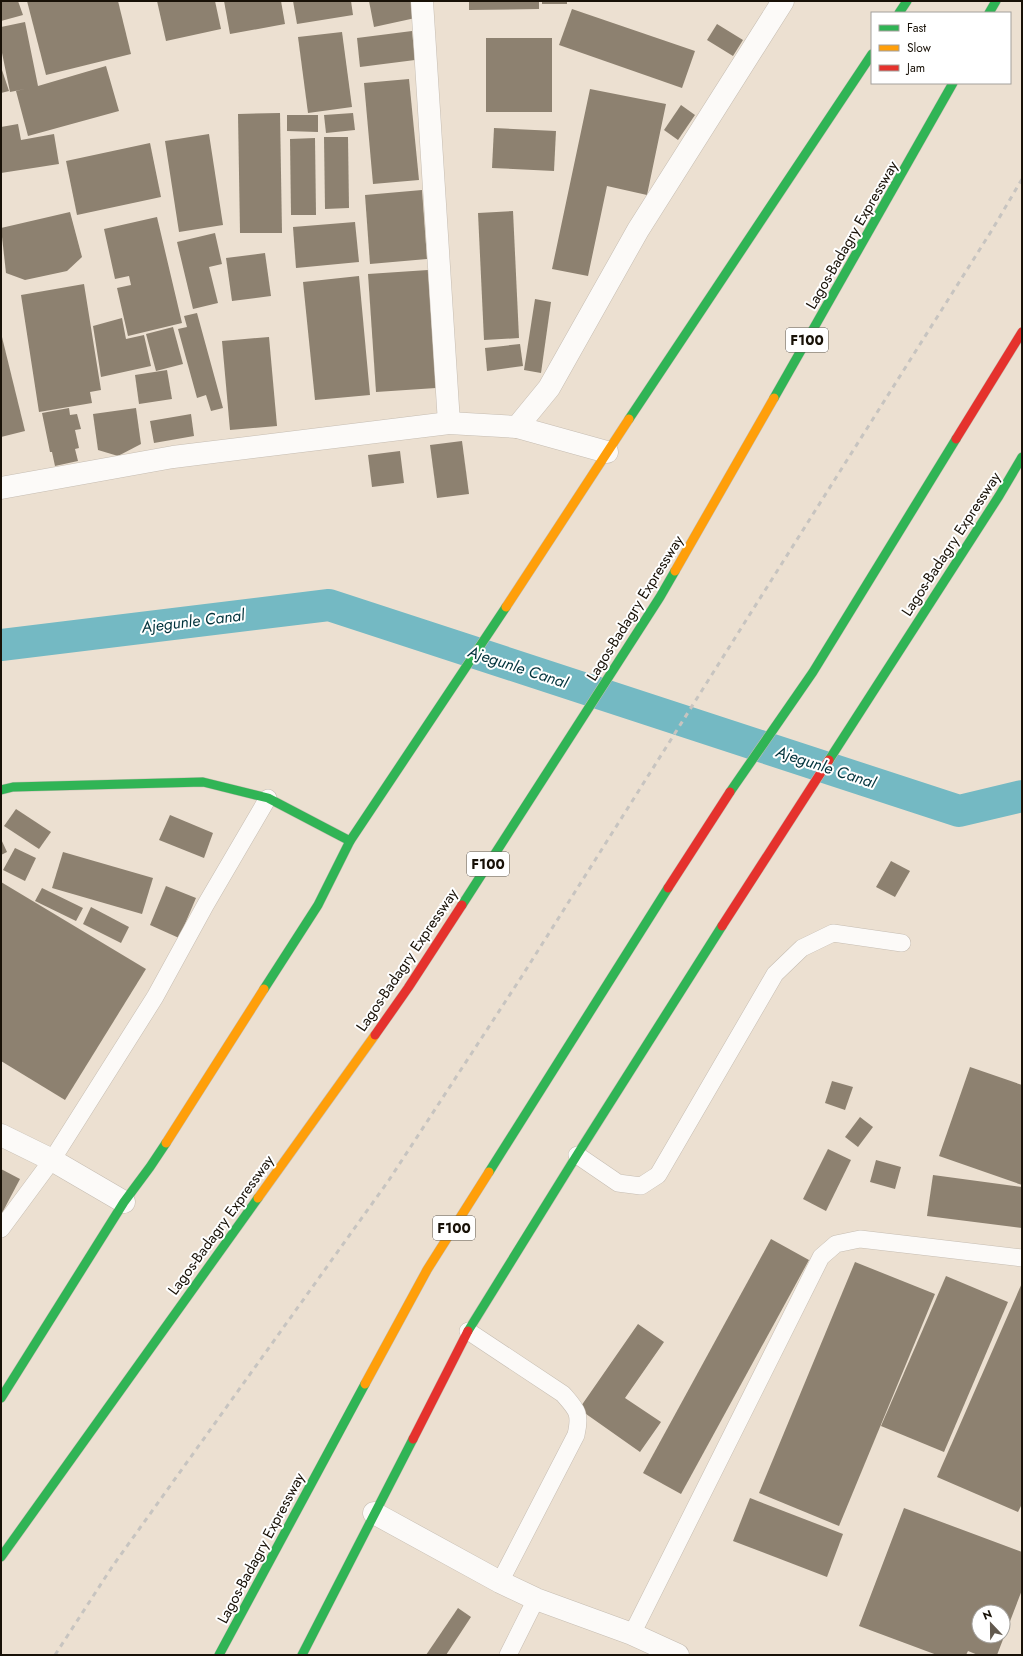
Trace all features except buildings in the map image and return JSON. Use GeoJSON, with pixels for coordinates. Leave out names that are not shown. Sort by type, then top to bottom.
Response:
{"type":"FeatureCollection","features":[{"type":"Feature","properties":{"kind":"main road"},"geometry":{"type":"LineString","coordinates":[[900,12],[907,1]]}},
{"type":"Feature","properties":{"kind":"main road"},"geometry":{"type":"LineString","coordinates":[[990,12],[996,1]]}},
{"type":"Feature","properties":{"kind":"main road"},"geometry":{"type":"LineString","coordinates":[[1,1398],[124,1202],[150,1167],[318,905],[350,841],[432,716],[540,557],[607,452],[871,56]]}},
{"type":"Feature","properties":{"kind":"main road","name":"Lagos-Badagry Expressway"},"geometry":{"type":"LineString","coordinates":[[1,1557],[408,988],[568,741],[660,597],[952,84]]}},
{"type":"Feature","properties":{"kind":"main road","name":"Lagos-Badagry Expressway"},"geometry":{"type":"LineString","coordinates":[[219,1655],[427,1270],[714,816],[813,672],[1022,332]]}},
{"type":"Feature","properties":{"kind":"main road","name":"Lagos-Badagry Expressway"},"geometry":{"type":"LineString","coordinates":[[302,1655],[468,1331],[577,1155],[745,890],[999,496],[1022,456]]}},
{"type":"Feature","properties":{"kind":"main road"},"geometry":{"type":"LineString","coordinates":[[1,790],[13,787],[203,782],[268,798],[350,841]]}},
{"type":"Feature","properties":{"kind":"street"},"geometry":{"type":"LineString","coordinates":[[422,1],[449,423]]}},
{"type":"Feature","properties":{"kind":"street"},"geometry":{"type":"LineString","coordinates":[[517,427],[549,388],[638,230],[784,1]]}},
{"type":"Feature","properties":{"kind":"street"},"geometry":{"type":"LineString","coordinates":[[1,488],[173,457],[449,423],[517,427],[607,452]]}},
{"type":"Feature","properties":{"kind":"street"},"geometry":{"type":"LineString","coordinates":[[1,1135],[52,1160],[124,1202]]}},
{"type":"Feature","properties":{"kind":"street"},"geometry":{"type":"LineString","coordinates":[[374,1513],[500,1582],[536,1599],[632,1634],[678,1655]]}},
{"type":"Feature","properties":{"kind":"lane"},"geometry":{"type":"LineString","coordinates":[[1,1229],[52,1160],[155,996],[206,904],[268,798]]}},
{"type":"Feature","properties":{"kind":"lane"},"geometry":{"type":"LineString","coordinates":[[577,1155],[618,1183],[641,1186],[658,1175],[774,974],[802,948],[833,933],[902,943]]}},
{"type":"Feature","properties":{"kind":"lane"},"geometry":{"type":"LineString","coordinates":[[632,1634],[821,1257],[836,1244],[860,1239],[1022,1258]]}},
{"type":"Feature","properties":{"kind":"lane"},"geometry":{"type":"LineString","coordinates":[[468,1331],[563,1394],[574,1406],[580,1420],[576,1435],[500,1582]]}},
{"type":"Feature","properties":{"kind":"lane"},"geometry":{"type":"LineString","coordinates":[[508,1655],[536,1599]]}},
{"type":"Feature","properties":{"kind":"waterway","name":"Ajegunle Canal"},"geometry":{"type":"LineString","coordinates":[[1,645],[329,605],[959,811],[1022,796]]}},
{"type":"Feature","properties":{"kind":"railway"},"geometry":{"type":"LineString","coordinates":[[55,1655],[112,1567],[389,1180],[522,976],[992,230],[1022,179]]}},
{"type":"Feature","properties":{"kind":"traffic: fast"},"geometry":{"type":"LineString","coordinates":[[900,12],[907,1]]}},
{"type":"Feature","properties":{"kind":"traffic: fast"},"geometry":{"type":"LineString","coordinates":[[990,12],[996,1]]}},
{"type":"Feature","properties":{"kind":"traffic: fast"},"geometry":{"type":"LineString","coordinates":[[629,419],[871,56]]}},
{"type":"Feature","properties":{"kind":"traffic: fast"},"geometry":{"type":"LineString","coordinates":[[774,398],[952,84]]}},
{"type":"Feature","properties":{"kind":"traffic: fast"},"geometry":{"type":"LineString","coordinates":[[730,792],[813,672],[956,439]]}},
{"type":"Feature","properties":{"kind":"traffic: fast"},"geometry":{"type":"LineString","coordinates":[[829,760],[999,496],[1022,457]]}},
{"type":"Feature","properties":{"kind":"traffic: fast"},"geometry":{"type":"LineString","coordinates":[[462,905],[660,597],[675,571]]}},
{"type":"Feature","properties":{"kind":"traffic: fast"},"geometry":{"type":"LineString","coordinates":[[264,989],[318,905],[350,841],[506,607]]}},
{"type":"Feature","properties":{"kind":"traffic: fast"},"geometry":{"type":"LineString","coordinates":[[1,790],[13,787],[203,782],[268,798],[350,841]]}},
{"type":"Feature","properties":{"kind":"traffic: fast"},"geometry":{"type":"LineString","coordinates":[[489,1172],[668,888]]}},
{"type":"Feature","properties":{"kind":"traffic: fast"},"geometry":{"type":"LineString","coordinates":[[468,1331],[722,926]]}},
{"type":"Feature","properties":{"kind":"traffic: fast"},"geometry":{"type":"LineString","coordinates":[[1,1398],[124,1202],[166,1143]]}},
{"type":"Feature","properties":{"kind":"traffic: fast"},"geometry":{"type":"LineString","coordinates":[[1,1557],[258,1198]]}},
{"type":"Feature","properties":{"kind":"traffic: fast"},"geometry":{"type":"LineString","coordinates":[[219,1655],[365,1384]]}},
{"type":"Feature","properties":{"kind":"traffic: fast"},"geometry":{"type":"LineString","coordinates":[[302,1655],[413,1439]]}},
{"type":"Feature","properties":{"kind":"traffic: slow"},"geometry":{"type":"LineString","coordinates":[[675,571],[774,398]]}},
{"type":"Feature","properties":{"kind":"traffic: slow"},"geometry":{"type":"LineString","coordinates":[[506,607],[629,419]]}},
{"type":"Feature","properties":{"kind":"traffic: slow"},"geometry":{"type":"LineString","coordinates":[[166,1143],[264,989]]}},
{"type":"Feature","properties":{"kind":"traffic: slow"},"geometry":{"type":"LineString","coordinates":[[258,1198],[375,1035]]}},
{"type":"Feature","properties":{"kind":"traffic: slow"},"geometry":{"type":"LineString","coordinates":[[365,1384],[427,1270],[489,1172]]}},
{"type":"Feature","properties":{"kind":"traffic: jam"},"geometry":{"type":"LineString","coordinates":[[956,439],[1022,332]]}},
{"type":"Feature","properties":{"kind":"traffic: jam"},"geometry":{"type":"LineString","coordinates":[[722,926],[829,760]]}},
{"type":"Feature","properties":{"kind":"traffic: jam"},"geometry":{"type":"LineString","coordinates":[[668,888],[730,792]]}},
{"type":"Feature","properties":{"kind":"traffic: jam"},"geometry":{"type":"LineString","coordinates":[[375,1035],[408,988],[462,905]]}},
{"type":"Feature","properties":{"kind":"traffic: jam"},"geometry":{"type":"LineString","coordinates":[[413,1439],[468,1331]]}}]}
